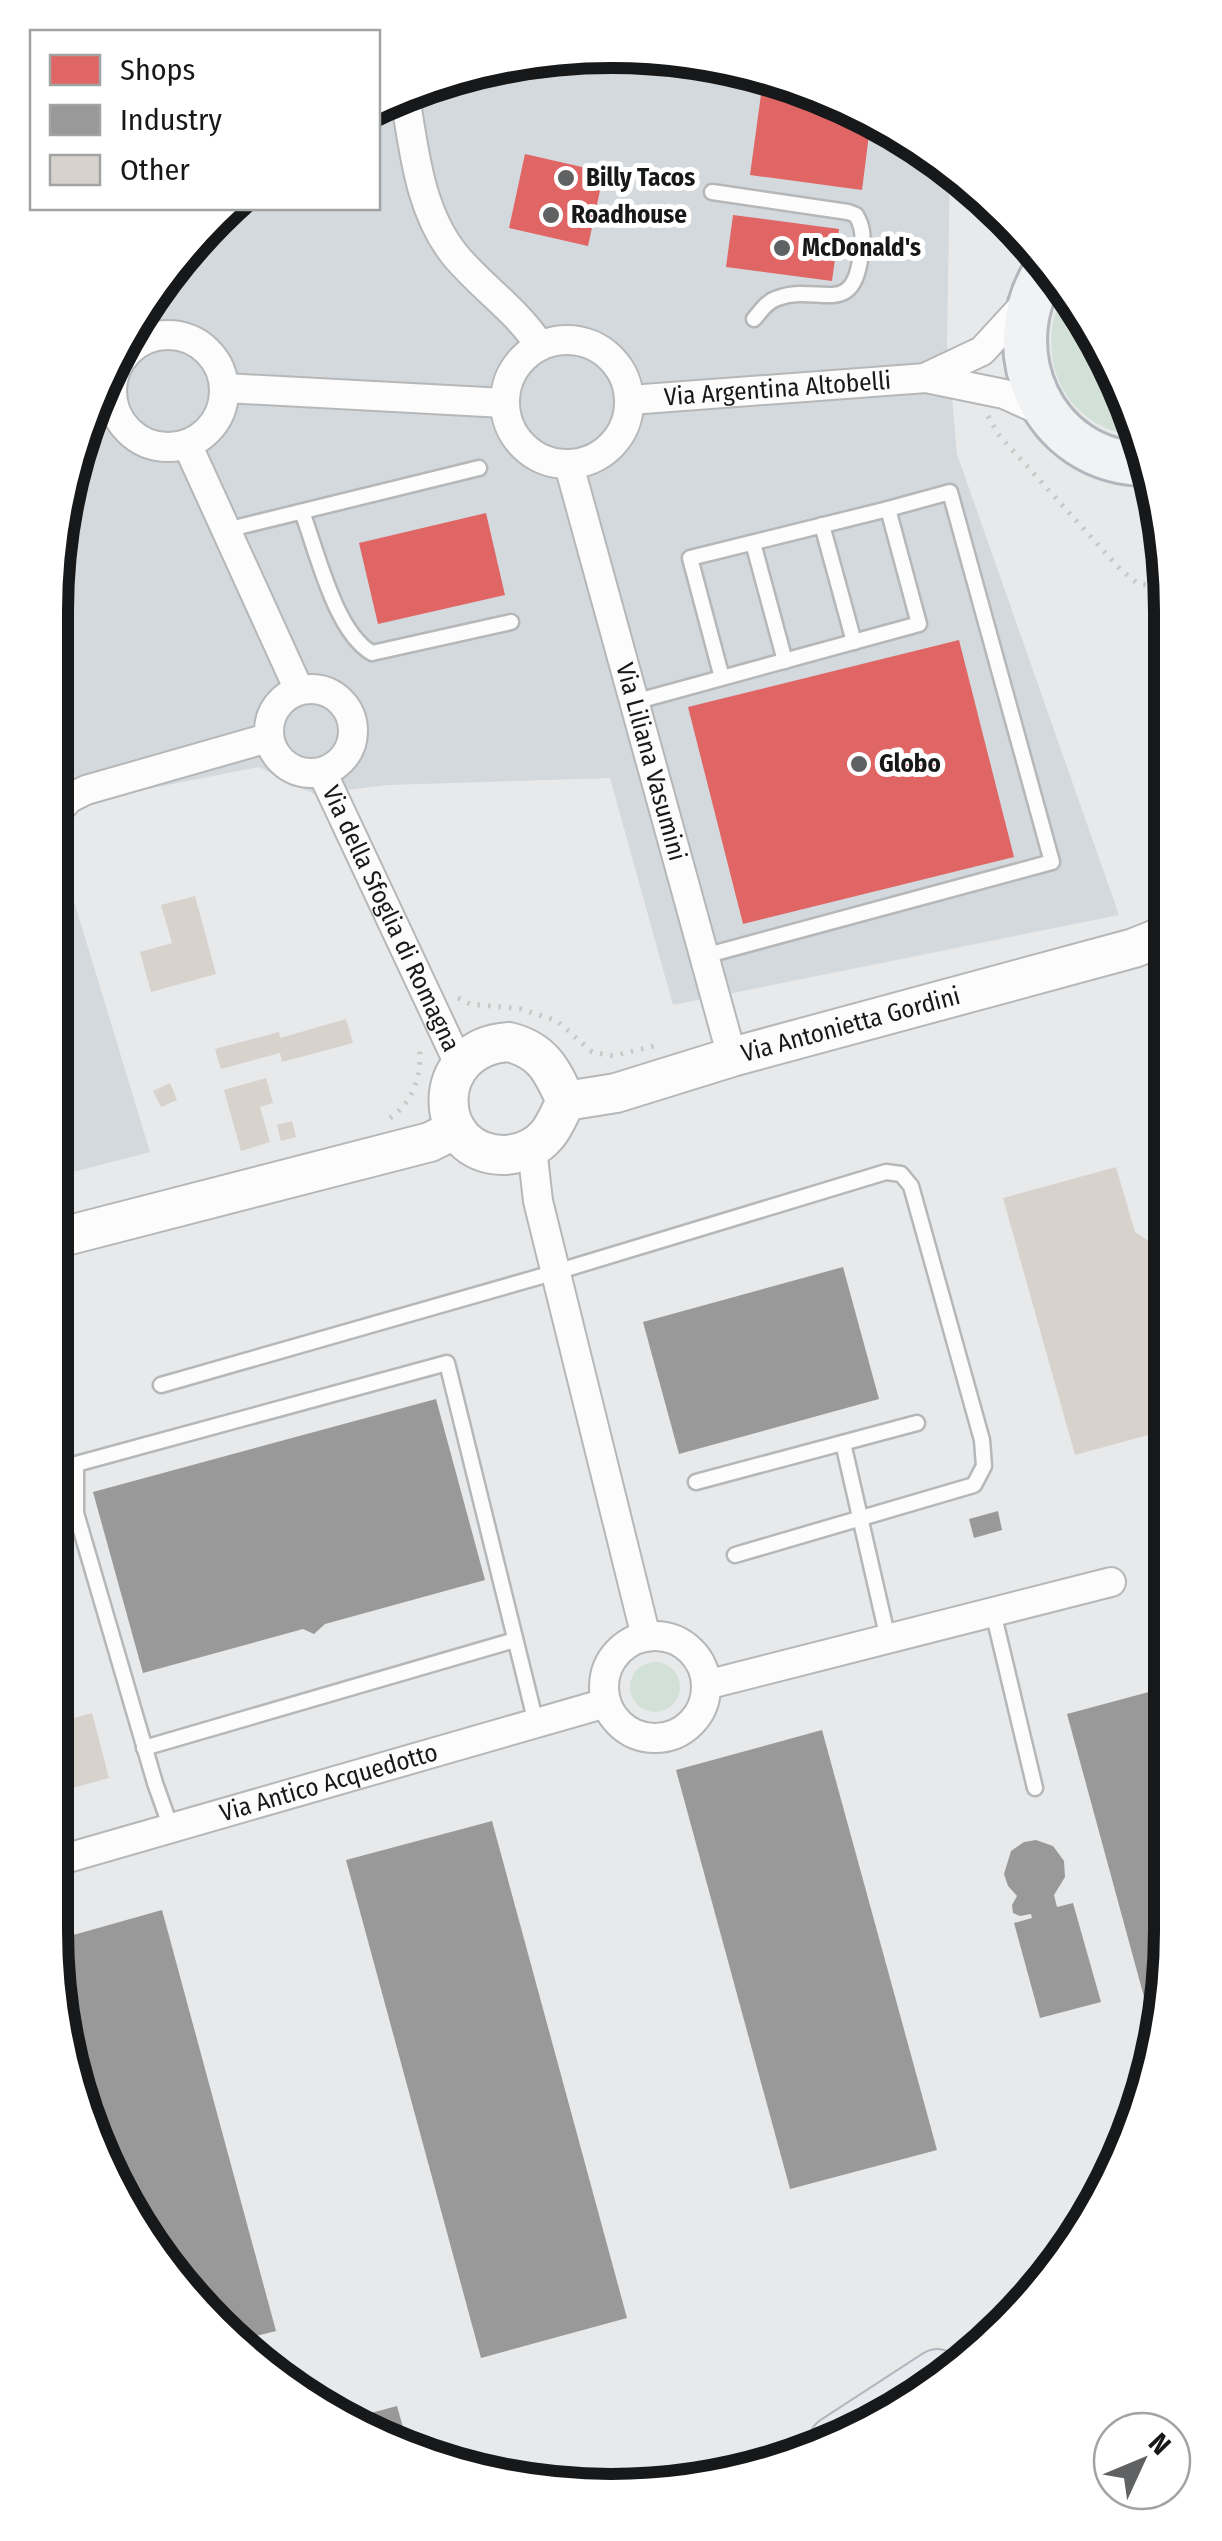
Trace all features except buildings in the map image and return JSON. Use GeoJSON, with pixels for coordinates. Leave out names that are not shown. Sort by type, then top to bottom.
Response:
{"type":"FeatureCollection","features":[{"type":"Feature","properties":{"kind":"main road"},"geometry":{"type":"LineString","coordinates":[[1040,280],[1023,332],[1026,367],[1040,402],[1064,432],[1095,453],[1136,470]]}},
{"type":"Feature","properties":{"kind":"street"},"geometry":{"type":"LineString","coordinates":[[407,107],[420,184],[434,224],[456,256],[528,326],[540,346]]}},
{"type":"Feature","properties":{"kind":"street","name":"Via Argentina Altobelli"},"geometry":{"type":"LineString","coordinates":[[926,378],[982,350],[1009,325],[1040,280]]}},
{"type":"Feature","properties":{"kind":"street"},"geometry":{"type":"LineString","coordinates":[[109,403],[133,436],[150,445],[168,448],[188,444],[216,422],[223,406],[222,372],[202,346],[152,323]]}},
{"type":"Feature","properties":{"kind":"street"},"geometry":{"type":"LineString","coordinates":[[560,340],[580,341],[598,348],[614,361],[630,400],[619,438],[606,452],[588,462],[568,465],[531,454],[517,440],[504,403],[514,369],[526,355],[560,340]]}},
{"type":"Feature","properties":{"kind":"street","name":"Via Argentina Altobelli"},"geometry":{"type":"LineString","coordinates":[[630,400],[926,378],[1004,394],[1049,415]]}},
{"type":"Feature","properties":{"kind":"street"},"geometry":{"type":"LineString","coordinates":[[225,388],[504,403]]}},
{"type":"Feature","properties":{"kind":"street"},"geometry":{"type":"LineString","coordinates":[[188,444],[298,690]]}},
{"type":"Feature","properties":{"kind":"street","name":"Via Liliana Vasumini"},"geometry":{"type":"LineString","coordinates":[[568,465],[732,1057]]}},
{"type":"Feature","properties":{"kind":"street"},"geometry":{"type":"LineString","coordinates":[[298,690],[325,690],[346,707],[352,719],[354,733],[344,758],[322,772],[308,774],[282,762],[268,738],[278,703],[298,690]]}},
{"type":"Feature","properties":{"kind":"street"},"geometry":{"type":"LineString","coordinates":[[68,799],[86,790],[268,738]]}},
{"type":"Feature","properties":{"kind":"street","name":"Via della Sfoglia di Romagna"},"geometry":{"type":"LineString","coordinates":[[322,772],[459,1064]]}},
{"type":"Feature","properties":{"kind":"street","name":"Via Antonietta Gordini"},"geometry":{"type":"LineString","coordinates":[[566,1101],[616,1094],[732,1057],[1154,943]]}},
{"type":"Feature","properties":{"kind":"street"},"geometry":{"type":"LineString","coordinates":[[508,1042],[546,1061],[566,1101],[546,1136],[532,1148],[499,1155],[468,1142],[456,1129],[448,1101],[452,1076],[459,1064],[481,1047],[508,1042]]}},
{"type":"Feature","properties":{"kind":"street"},"geometry":{"type":"LineString","coordinates":[[68,1235],[430,1142],[456,1129]]}},
{"type":"Feature","properties":{"kind":"street"},"geometry":{"type":"LineString","coordinates":[[532,1148],[538,1201],[646,1636]]}},
{"type":"Feature","properties":{"kind":"street"},"geometry":{"type":"LineString","coordinates":[[706,1685],[1111,1582]]}},
{"type":"Feature","properties":{"kind":"street"},"geometry":{"type":"LineString","coordinates":[[646,1636],[680,1643],[702,1668],[706,1685],[697,1716],[672,1736],[656,1739],[625,1729],[613,1718],[603,1686],[606,1668],[616,1654],[630,1642],[646,1636]]}},
{"type":"Feature","properties":{"kind":"street","name":"Via Antico Acquedotto"},"geometry":{"type":"LineString","coordinates":[[68,1858],[606,1703]]}},
{"type":"Feature","properties":{"kind":"lane"},"geometry":{"type":"LineString","coordinates":[[712,192],[848,212],[856,215],[864,228],[858,279],[853,287],[834,295],[779,296],[754,319]]}},
{"type":"Feature","properties":{"kind":"lane"},"geometry":{"type":"LineString","coordinates":[[226,530],[479,468]]}},
{"type":"Feature","properties":{"kind":"lane"},"geometry":{"type":"LineString","coordinates":[[704,956],[1052,862],[950,492],[690,558],[722,678]]}},
{"type":"Feature","properties":{"kind":"lane"},"geometry":{"type":"LineString","coordinates":[[634,702],[919,624],[888,509]]}},
{"type":"Feature","properties":{"kind":"lane"},"geometry":{"type":"LineString","coordinates":[[302,512],[344,624],[360,646],[372,653],[511,622]]}},
{"type":"Feature","properties":{"kind":"lane"},"geometry":{"type":"LineString","coordinates":[[822,526],[854,642]]}},
{"type":"Feature","properties":{"kind":"lane"},"geometry":{"type":"LineString","coordinates":[[753,543],[785,660]]}},
{"type":"Feature","properties":{"kind":"lane"},"geometry":{"type":"LineString","coordinates":[[161,1385],[886,1172],[901,1174],[912,1186],[982,1440],[984,1466],[974,1485],[736,1555]]}},
{"type":"Feature","properties":{"kind":"lane"},"geometry":{"type":"LineString","coordinates":[[172,1828],[144,1748],[76,1512],[76,1464],[447,1364],[536,1723]]}},
{"type":"Feature","properties":{"kind":"lane"},"geometry":{"type":"LineString","coordinates":[[696,1482],[917,1423]]}},
{"type":"Feature","properties":{"kind":"lane"},"geometry":{"type":"LineString","coordinates":[[843,1443],[888,1639]]}},
{"type":"Feature","properties":{"kind":"lane"},"geometry":{"type":"LineString","coordinates":[[993,1612],[1034,1788]]}},
{"type":"Feature","properties":{"kind":"lane"},"geometry":{"type":"LineString","coordinates":[[144,1748],[516,1640]]}},
{"type":"Feature","properties":{"kind":"path"},"geometry":{"type":"LineString","coordinates":[[374,1123],[392,1118],[408,1105],[421,1058],[417,1031],[459,998],[470,1004],[521,1009],[557,1021],[592,1052],[613,1056],[668,1043]]}},
{"type":"Feature","properties":{"kind":"shaded area"},"geometry":{"type":"Polygon","coordinates":[[[575,69],[682,72],[786,96],[883,140],[950,186],[947,343],[957,454],[1119,915],[673,1005],[610,778],[387,785],[314,794],[259,767],[68,804],[69,575],[78,505],[96,436],[124,371],[159,309],[202,253],[245,210],[380,210],[380,120],[470,86],[575,69]]]}},
{"type":"Feature","properties":{"kind":"shaded area"},"geometry":{"type":"Polygon","coordinates":[[[1059,304],[1082,339],[1125,434],[1090,419],[1060,384],[1051,337],[1059,304]]]}},
{"type":"Feature","properties":{"kind":"shaded area"},"geometry":{"type":"Polygon","coordinates":[[[68,881],[150,1152],[68,1173],[68,881]]]}},
{"type":"Feature","properties":{"kind":"shaded area"},"geometry":{"type":"Polygon","coordinates":[[[655,1662],[673,1669],[680,1687],[673,1705],[655,1712],[637,1705],[630,1687],[637,1669],[655,1662]]]}},
{"type":"Feature","properties":{"kind":"place","name":"Billy Tacos"},"geometry":{"type":"Point","coordinates":[566,178]}},
{"type":"Feature","properties":{"kind":"place","name":"Roadhouse"},"geometry":{"type":"Point","coordinates":[551,215]}},
{"type":"Feature","properties":{"kind":"place","name":"McDonald's"},"geometry":{"type":"Point","coordinates":[782,248]}},
{"type":"Feature","properties":{"kind":"place","name":"Globo"},"geometry":{"type":"Point","coordinates":[859,764]}}]}
